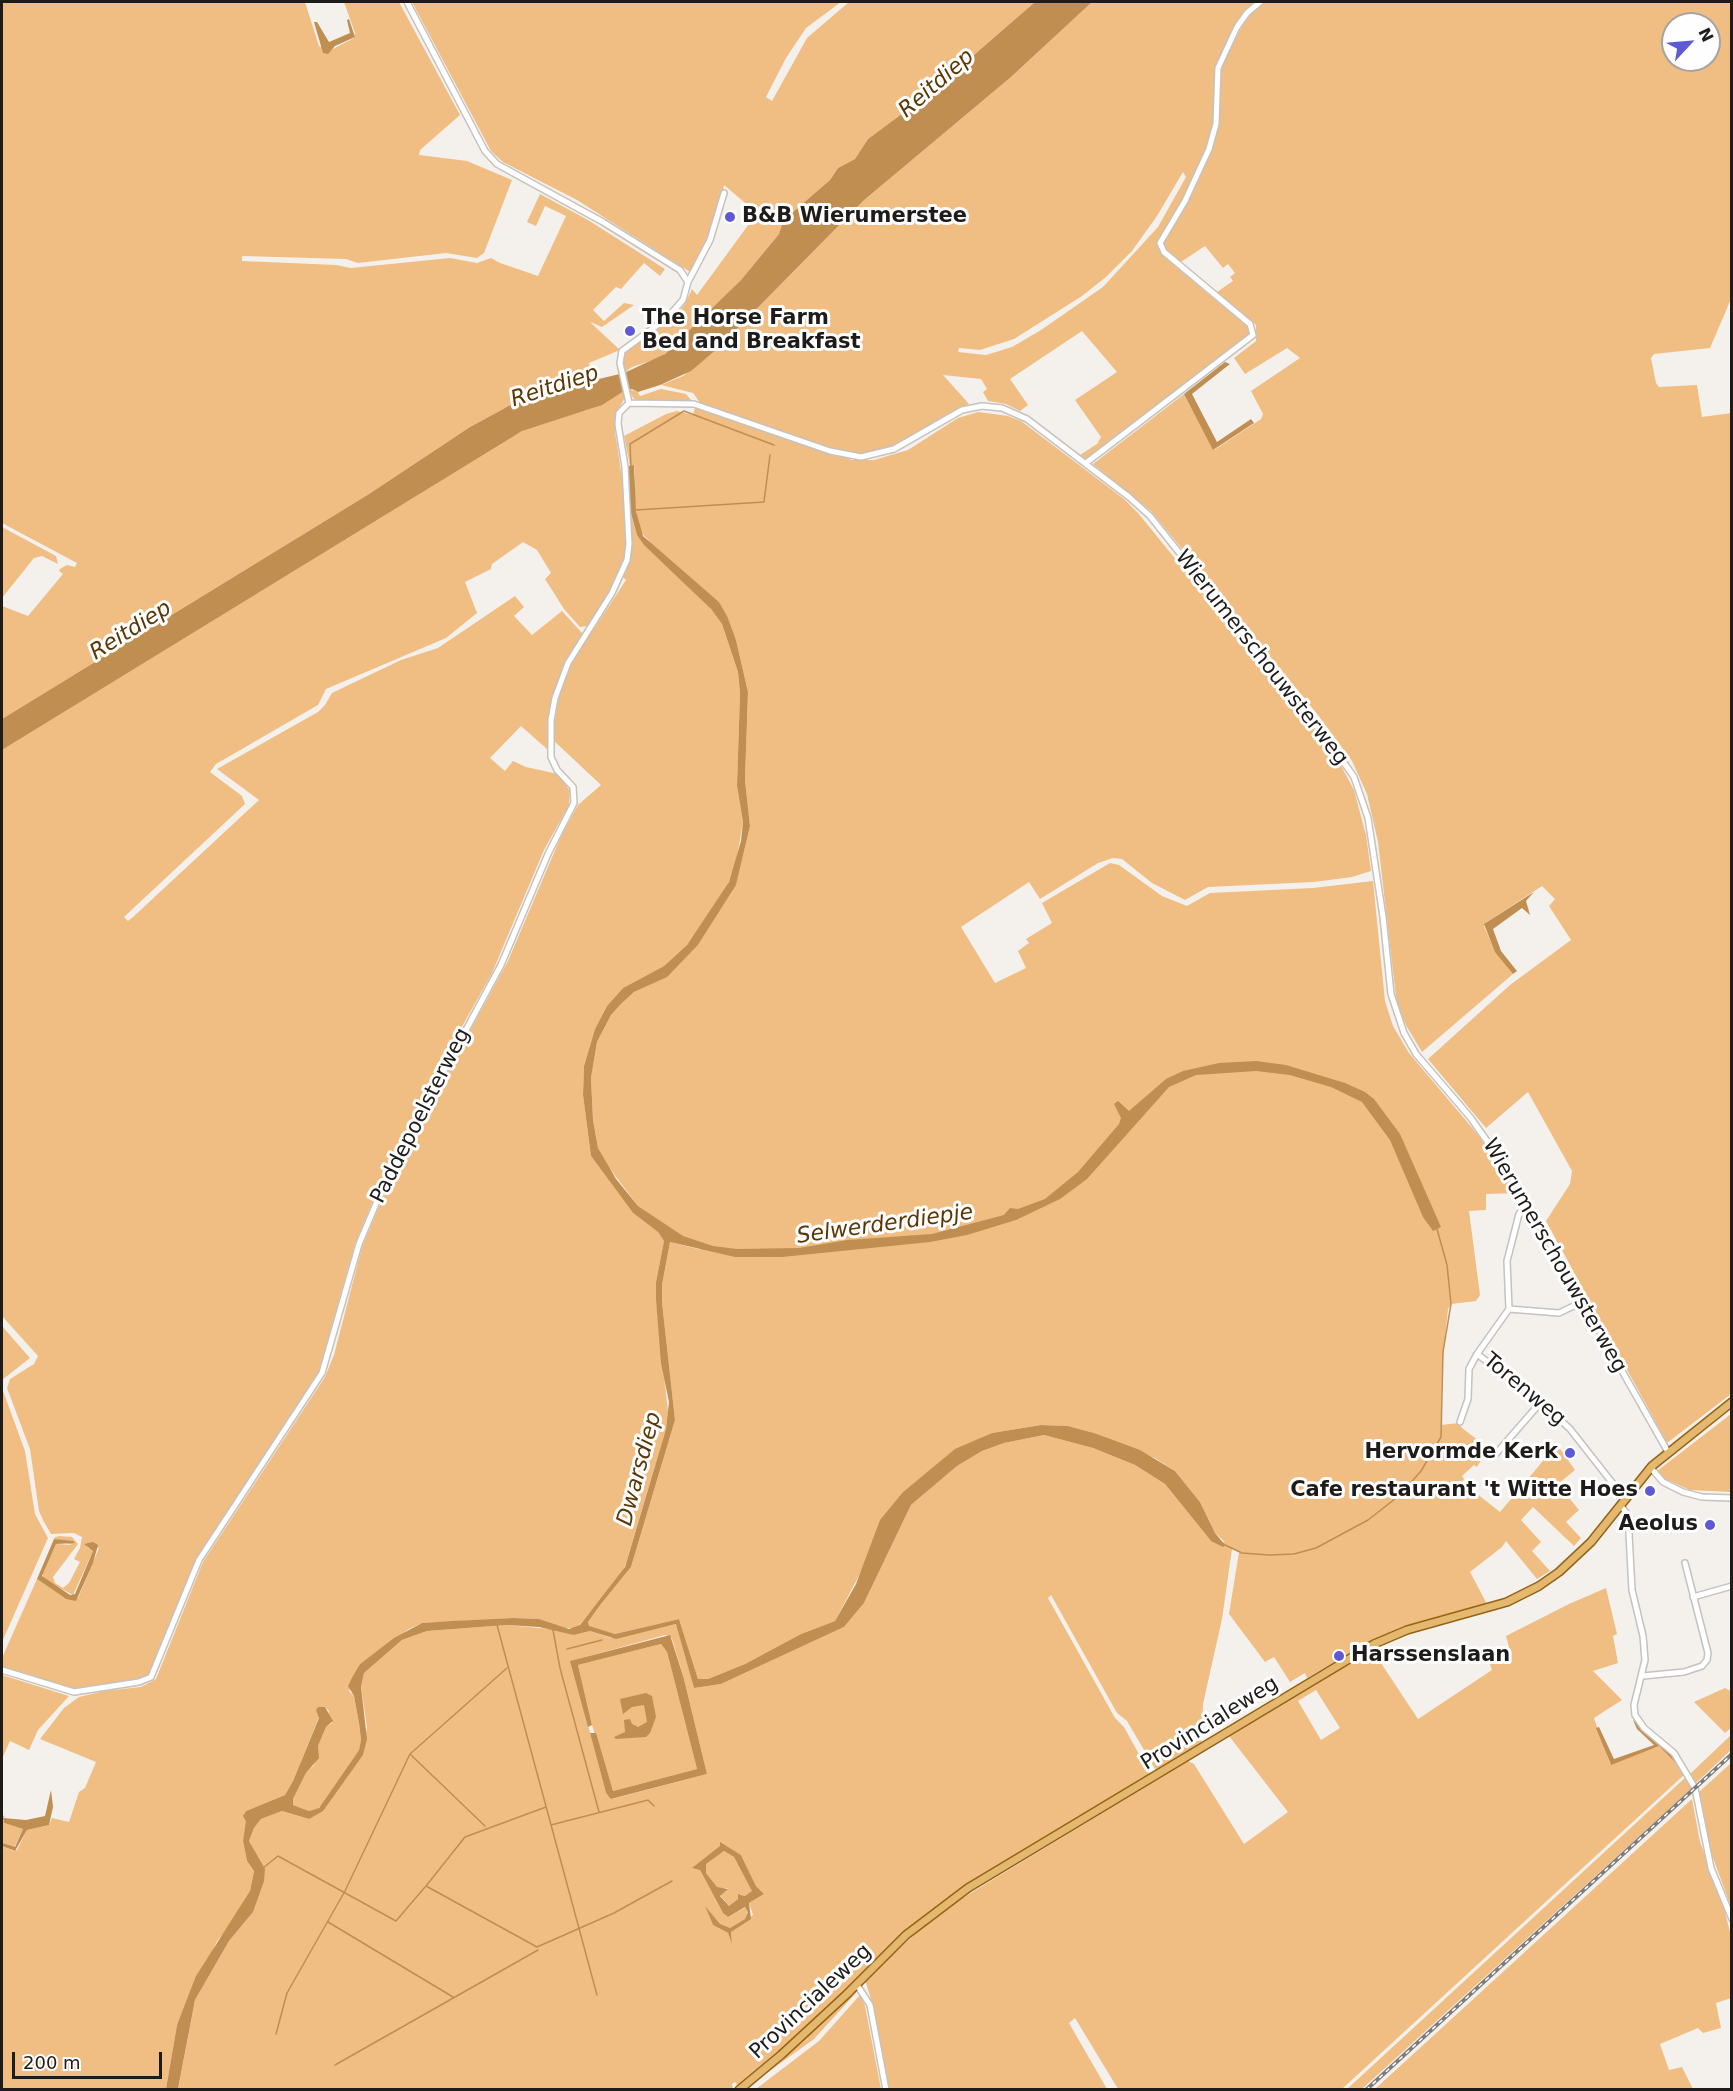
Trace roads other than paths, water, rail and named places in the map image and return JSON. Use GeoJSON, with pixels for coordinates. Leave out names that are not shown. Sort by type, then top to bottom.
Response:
{"type":"FeatureCollection","features":[{"type":"Feature","properties":{"kind":"main road","name":"Provincialeweg"},"geometry":{"type":"LineString","coordinates":[[739,2090],[781,2055],[906,1935],[959,1894],[1155,1778],[1338,1664],[1398,1633],[1507,1602],[1539,1586],[1584,1549],[1651,1468],[1731,1402]]}},
{"type":"Feature","properties":{"kind":"main road","name":"Provincialeweg"},"geometry":{"type":"LineString","coordinates":[[1711,1419],[1731,1407]]}},
{"type":"Feature","properties":{"kind":"street"},"geometry":{"type":"LineString","coordinates":[[407,2],[485,151],[497,164],[603,222],[680,270],[688,282]]}},
{"type":"Feature","properties":{"kind":"street"},"geometry":{"type":"LineString","coordinates":[[1086,464],[1252,335],[1250,324],[1164,252],[1160,243],[1185,201],[1209,149],[1216,124],[1218,69],[1237,27],[1247,13],[1260,2]]}},
{"type":"Feature","properties":{"kind":"street"},"geometry":{"type":"LineString","coordinates":[[630,403],[620,360],[623,348],[672,314],[686,295],[688,282],[710,240],[724,193]]}},
{"type":"Feature","properties":{"kind":"street","name":"Wierumerschouwsterweg"},"geometry":{"type":"LineString","coordinates":[[630,403],[694,404],[830,451],[861,457],[894,450],[962,410],[995,406],[1027,419],[1129,497],[1150,516],[1349,768],[1368,818],[1383,917],[1389,988],[1396,1016],[1416,1054],[1484,1136],[1526,1199],[1526,1206],[1532,1210],[1668,1452]]}},
{"type":"Feature","properties":{"kind":"street","name":"Paddepoelsterweg"},"geometry":{"type":"LineString","coordinates":[[2,1670],[74,1692],[139,1682],[151,1677],[156,1671],[199,1560],[322,1373],[359,1244],[389,1173],[501,965],[548,854],[575,800],[573,787],[557,770],[551,757],[551,720],[555,698],[568,663],[612,593],[627,560],[629,544],[625,467],[618,424],[619,413],[630,403]]}},
{"type":"Feature","properties":{"kind":"street"},"geometry":{"type":"LineString","coordinates":[[1526,1206],[1519,1214],[1507,1261],[1509,1309],[1559,1313],[1582,1302]]}},
{"type":"Feature","properties":{"kind":"street","name":"Torenweg"},"geometry":{"type":"LineString","coordinates":[[1509,1309],[1477,1354],[1541,1402],[1578,1438],[1625,1499]]}},
{"type":"Feature","properties":{"kind":"street"},"geometry":{"type":"LineString","coordinates":[[1460,1422],[1468,1399],[1469,1369],[1477,1354]]}},
{"type":"Feature","properties":{"kind":"street"},"geometry":{"type":"LineString","coordinates":[[1494,1456],[1541,1402]]}},
{"type":"Feature","properties":{"kind":"street"},"geometry":{"type":"LineString","coordinates":[[1651,1468],[1663,1482],[1683,1492],[1702,1497],[1731,1498]]}},
{"type":"Feature","properties":{"kind":"street"},"geometry":{"type":"LineString","coordinates":[[1621,1506],[1628,1515],[1632,1590],[1643,1636],[1643,1676],[1634,1702],[1635,1715],[1644,1728],[1674,1753],[1695,1788],[1711,1868],[1731,1919]]}},
{"type":"Feature","properties":{"kind":"street"},"geometry":{"type":"LineString","coordinates":[[1643,1676],[1684,1672],[1702,1666],[1707,1660],[1708,1653],[1685,1563]]}},
{"type":"Feature","properties":{"kind":"street"},"geometry":{"type":"LineString","coordinates":[[1694,1597],[1731,1586]]}},
{"type":"Feature","properties":{"kind":"street"},"geometry":{"type":"LineString","coordinates":[[857,1984],[870,2005],[886,2090]]}},
{"type":"Feature","properties":{"kind":"waterway"},"geometry":{"type":"LineString","coordinates":[[631,467],[630,444],[684,411],[774,445]]}},
{"type":"Feature","properties":{"kind":"waterway"},"geometry":{"type":"LineString","coordinates":[[636,510],[764,502],[770,455]]}},
{"type":"Feature","properties":{"kind":"waterway","name":"Selwerderdiepje"},"geometry":{"type":"LineString","coordinates":[[1223,1544],[1242,1553],[1269,1555],[1294,1554],[1316,1548],[1368,1520],[1400,1495],[1421,1471],[1441,1437],[1443,1352],[1451,1304],[1447,1265],[1437,1229]]}},
{"type":"Feature","properties":{"kind":"waterway"},"geometry":{"type":"LineString","coordinates":[[497,1625],[597,1995]]}},
{"type":"Feature","properties":{"kind":"waterway"},"geometry":{"type":"LineString","coordinates":[[553,1630],[560,1668],[599,1812]]}},
{"type":"Feature","properties":{"kind":"waterway"},"geometry":{"type":"LineString","coordinates":[[567,1649],[602,1640]]}},
{"type":"Feature","properties":{"kind":"waterway"},"geometry":{"type":"LineString","coordinates":[[276,2034],[287,1993],[345,1891],[410,1754],[507,1668]]}},
{"type":"Feature","properties":{"kind":"waterway"},"geometry":{"type":"LineString","coordinates":[[411,1755],[485,1826]]}},
{"type":"Feature","properties":{"kind":"waterway"},"geometry":{"type":"LineString","coordinates":[[551,1825],[648,1800],[654,1806]]}},
{"type":"Feature","properties":{"kind":"waterway"},"geometry":{"type":"LineString","coordinates":[[546,1807],[465,1837],[426,1886],[537,1947],[614,1913],[672,1881]]}},
{"type":"Feature","properties":{"kind":"waterway"},"geometry":{"type":"LineString","coordinates":[[263,1868],[278,1856],[396,1921],[425,1887]]}},
{"type":"Feature","properties":{"kind":"waterway"},"geometry":{"type":"LineString","coordinates":[[328,1922],[453,1997]]}},
{"type":"Feature","properties":{"kind":"waterway"},"geometry":{"type":"LineString","coordinates":[[335,2065],[538,1950]]}},
{"type":"Feature","properties":{"kind":"railway"},"geometry":{"type":"LineString","coordinates":[[1366,2090],[1732,1754]]}},
{"type":"Feature","properties":{"kind":"place","name":"B&B Wierumerstee"},"geometry":{"type":"Point","coordinates":[730,217]}},
{"type":"Feature","properties":{"kind":"place","name":"The Horse Farm Bed and Breakfast"},"geometry":{"type":"Point","coordinates":[630,331]}},
{"type":"Feature","properties":{"kind":"place","name":"Hervormde Kerk"},"geometry":{"type":"Point","coordinates":[1570,1453]}},
{"type":"Feature","properties":{"kind":"place","name":"Cafe restaurant 't Witte Hoes"},"geometry":{"type":"Point","coordinates":[1650,1491]}},
{"type":"Feature","properties":{"kind":"place","name":"Aeolus"},"geometry":{"type":"Point","coordinates":[1710,1525]}},
{"type":"Feature","properties":{"kind":"place","name":"Harssenslaan"},"geometry":{"type":"Point","coordinates":[1339,1656]}},
{"type":"Feature","properties":{"kind":"water label","name":"Reitdiep"},"geometry":{"type":"Point","coordinates":[937,84]}},
{"type":"Feature","properties":{"kind":"water label","name":"Reitdiep"},"geometry":{"type":"Point","coordinates":[555,387]}},
{"type":"Feature","properties":{"kind":"water label","name":"Reitdiep"},"geometry":{"type":"Point","coordinates":[131,631]}},
{"type":"Feature","properties":{"kind":"water label","name":"Dwarsdiep"},"geometry":{"type":"Point","coordinates":[640,1469]}}]}
